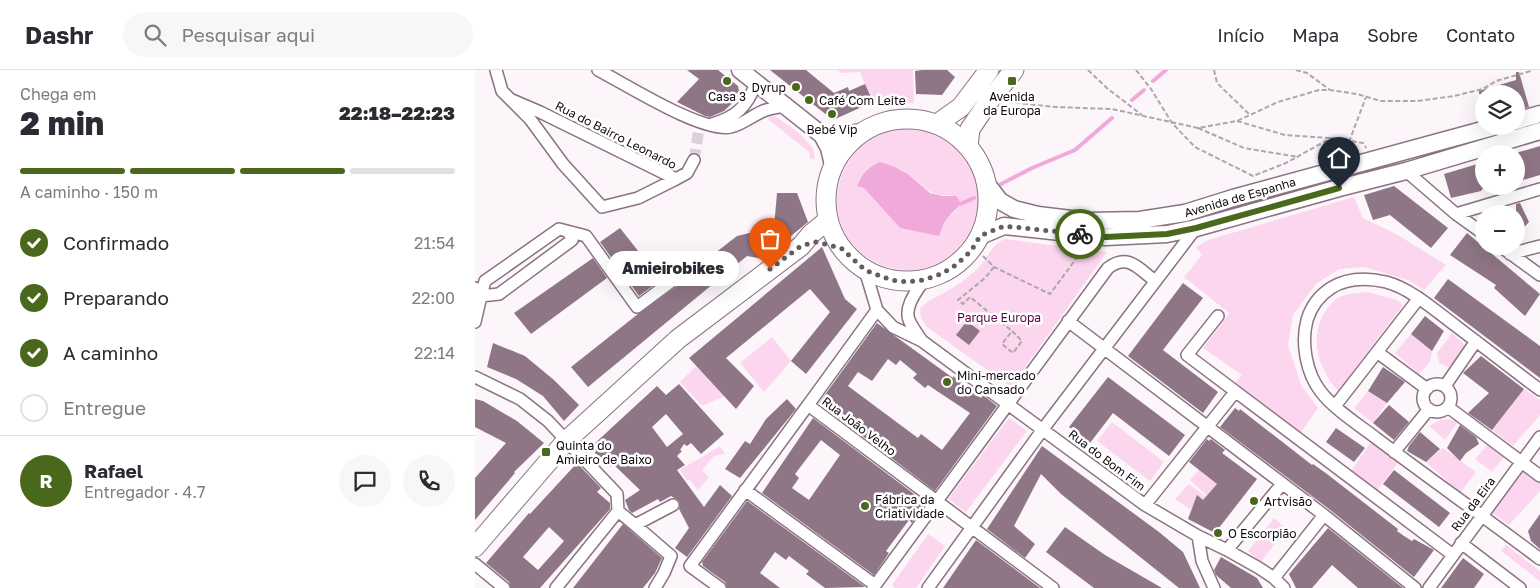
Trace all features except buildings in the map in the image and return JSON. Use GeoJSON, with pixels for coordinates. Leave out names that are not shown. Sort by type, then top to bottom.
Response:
{"type":"FeatureCollection","features":[{"type":"Feature","properties":{"kind":"main road"},"geometry":{"type":"LineString","coordinates":[[740,70],[822,135],[829,148],[833,165]]}},
{"type":"Feature","properties":{"kind":"main road"},"geometry":{"type":"LineString","coordinates":[[937,124],[961,106],[989,70]]}},
{"type":"Feature","properties":{"kind":"main road"},"geometry":{"type":"LineString","coordinates":[[968,147],[970,129],[991,98],[1014,70]]}},
{"type":"Feature","properties":{"kind":"main road"},"geometry":{"type":"LineString","coordinates":[[1525,118],[1540,114]]}},
{"type":"Feature","properties":{"kind":"main road"},"geometry":{"type":"LineString","coordinates":[[897,119],[916,119],[937,124],[952,133],[968,147],[980,165],[987,184],[988,200],[987,215],[980,236],[971,251],[956,265],[941,274],[924,280],[907,282],[891,280],[865,270],[841,248],[828,220],[825,193],[833,165],[845,147],[861,132],[873,126],[897,119]]}},
{"type":"Feature","properties":{"kind":"main road","name":"Avenida de Espanha"},"geometry":{"type":"LineString","coordinates":[[980,236],[1004,226],[1106,237],[1167,234],[1196,228],[1540,131]]}},
{"type":"Feature","properties":{"kind":"main road"},"geometry":{"type":"LineString","coordinates":[[822,135],[837,136],[861,132]]}},
{"type":"Feature","properties":{"kind":"main road","name":"Avenida de Espanha"},"geometry":{"type":"LineString","coordinates":[[987,184],[1000,201],[1014,209],[1038,215],[1088,221],[1140,220],[1185,213],[1233,198],[1475,132]]}},
{"type":"Feature","properties":{"kind":"main road"},"geometry":{"type":"LineString","coordinates":[[475,547],[566,441],[678,339],[801,246],[811,234],[828,220]]}},
{"type":"Feature","properties":{"kind":"main road"},"geometry":{"type":"LineString","coordinates":[[801,246],[816,242],[841,248]]}},
{"type":"Feature","properties":{"kind":"street"},"geometry":{"type":"LineString","coordinates":[[496,70],[502,91],[512,100]]}},
{"type":"Feature","properties":{"kind":"street"},"geometry":{"type":"LineString","coordinates":[[598,70],[703,125],[731,127],[765,110],[785,106]]}},
{"type":"Feature","properties":{"kind":"street"},"geometry":{"type":"LineString","coordinates":[[703,125],[733,115],[761,91],[761,87]]}},
{"type":"Feature","properties":{"kind":"street","name":"Rua do Bairro Leonardo"},"geometry":{"type":"LineString","coordinates":[[512,100],[530,119],[563,164],[602,207],[637,198],[675,179]]}},
{"type":"Feature","properties":{"kind":"street","name":"Rua do Bairro Leonardo"},"geometry":{"type":"LineString","coordinates":[[512,100],[675,179]]}},
{"type":"Feature","properties":{"kind":"street"},"geometry":{"type":"LineString","coordinates":[[675,179],[687,173],[694,160]]}},
{"type":"Feature","properties":{"kind":"street"},"geometry":{"type":"LineString","coordinates":[[1406,170],[1456,214],[1475,228]]}},
{"type":"Feature","properties":{"kind":"street"},"geometry":{"type":"LineString","coordinates":[[1456,214],[1540,189]]}},
{"type":"Feature","properties":{"kind":"street"},"geometry":{"type":"LineString","coordinates":[[928,588],[1043,429],[1196,228]]}},
{"type":"Feature","properties":{"kind":"street"},"geometry":{"type":"LineString","coordinates":[[475,322],[478,292],[485,281],[559,229],[586,236],[637,307],[679,275],[676,259]]}},
{"type":"Feature","properties":{"kind":"street"},"geometry":{"type":"LineString","coordinates":[[478,292],[499,294],[572,240],[569,233]]}},
{"type":"Feature","properties":{"kind":"street"},"geometry":{"type":"LineString","coordinates":[[1525,250],[1540,246]]}},
{"type":"Feature","properties":{"kind":"street"},"geometry":{"type":"LineString","coordinates":[[1511,255],[1540,276]]}},
{"type":"Feature","properties":{"kind":"street"},"geometry":{"type":"LineString","coordinates":[[745,490],[874,587],[1007,403],[1108,268],[1117,261],[1129,262],[1155,281]]}},
{"type":"Feature","properties":{"kind":"street","name":"Rua do Bom Fim"},"geometry":{"type":"LineString","coordinates":[[865,270],[877,310],[893,327],[922,341],[1145,505],[1274,578],[1283,588]]}},
{"type":"Feature","properties":{"kind":"street"},"geometry":{"type":"LineString","coordinates":[[1540,390],[1419,298],[1387,283],[1359,279],[1339,283],[1325,292],[1315,304],[1308,318],[1305,333],[1307,362],[1321,392],[1335,406],[1394,452],[1540,559]]}},
{"type":"Feature","properties":{"kind":"street","name":"Rua do Bom Fim"},"geometry":{"type":"LineString","coordinates":[[922,341],[908,315],[910,301],[924,280]]}},
{"type":"Feature","properties":{"kind":"street"},"geometry":{"type":"LineString","coordinates":[[1335,406],[1419,298]]}},
{"type":"Feature","properties":{"kind":"street"},"geometry":{"type":"LineString","coordinates":[[808,405],[877,310]]}},
{"type":"Feature","properties":{"kind":"street"},"geometry":{"type":"LineString","coordinates":[[1218,316],[1187,355],[1453,555]]}},
{"type":"Feature","properties":{"kind":"street"},"geometry":{"type":"LineString","coordinates":[[1068,320],[1208,426],[1415,588]]}},
{"type":"Feature","properties":{"kind":"street"},"geometry":{"type":"LineString","coordinates":[[1445,386],[1476,341]]}},
{"type":"Feature","properties":{"kind":"street"},"geometry":{"type":"LineString","coordinates":[[1377,352],[1427,389]]}},
{"type":"Feature","properties":{"kind":"street"},"geometry":{"type":"LineString","coordinates":[[475,377],[520,399],[548,421],[617,494],[618,511],[556,588]]}},
{"type":"Feature","properties":{"kind":"street"},"geometry":{"type":"LineString","coordinates":[[1437,384],[1445,386],[1451,396],[1448,407],[1437,412],[1429,409],[1424,402],[1427,389],[1437,384]]}},
{"type":"Feature","properties":{"kind":"street"},"geometry":{"type":"LineString","coordinates":[[1145,505],[1235,392]]}},
{"type":"Feature","properties":{"kind":"street","name":"Rua João Velho"},"geometry":{"type":"LineString","coordinates":[[720,588],[690,566],[808,405],[1053,588]]}},
{"type":"Feature","properties":{"kind":"street"},"geometry":{"type":"LineString","coordinates":[[1448,407],[1540,476]]}},
{"type":"Feature","properties":{"kind":"street"},"geometry":{"type":"LineString","coordinates":[[1394,452],[1429,409]]}},
{"type":"Feature","properties":{"kind":"street","name":"Rua da Eira"},"geometry":{"type":"LineString","coordinates":[[1429,588],[1540,437]]}},
{"type":"Feature","properties":{"kind":"street"},"geometry":{"type":"LineString","coordinates":[[1227,550],[1282,484]]}},
{"type":"Feature","properties":{"kind":"street"},"geometry":{"type":"LineString","coordinates":[[635,525],[673,505]]}},
{"type":"Feature","properties":{"kind":"street"},"geometry":{"type":"LineString","coordinates":[[618,511],[671,556],[655,588]]}},
{"type":"Feature","properties":{"kind":"street"},"geometry":{"type":"LineString","coordinates":[[1274,578],[1324,516]]}},
{"type":"Feature","properties":{"kind":"street"},"geometry":{"type":"LineString","coordinates":[[1198,536],[1202,561],[1214,588]]}},
{"type":"Feature","properties":{"kind":"street"},"geometry":{"type":"LineString","coordinates":[[1461,543],[1520,588]]}},
{"type":"Feature","properties":{"kind":"street"},"geometry":{"type":"LineString","coordinates":[[475,564],[504,588]]}},
{"type":"Feature","properties":{"kind":"path"},"geometry":{"type":"LineString","coordinates":[[1088,70],[1108,89],[1143,116]]}},
{"type":"Feature","properties":{"kind":"path"},"geometry":{"type":"LineString","coordinates":[[1136,70],[1151,89],[1172,123],[1195,147],[1253,176],[1286,163],[1331,138]]}},
{"type":"Feature","properties":{"kind":"path"},"geometry":{"type":"LineString","coordinates":[[1214,70],[1217,83],[1250,115]]}},
{"type":"Feature","properties":{"kind":"path"},"geometry":{"type":"LineString","coordinates":[[1296,70],[1307,74],[1330,90]]}},
{"type":"Feature","properties":{"kind":"path"},"geometry":{"type":"LineString","coordinates":[[1198,128],[1237,121],[1278,102],[1319,90],[1330,90],[1367,97],[1381,102],[1417,101],[1454,96],[1483,88],[1496,81],[1531,72]]}},
{"type":"Feature","properties":{"kind":"path"},"geometry":{"type":"LineString","coordinates":[[1349,142],[1367,97]]}},
{"type":"Feature","properties":{"kind":"path"},"geometry":{"type":"LineString","coordinates":[[991,98],[1010,103],[1112,110],[1198,128],[1244,148],[1298,157]]}},
{"type":"Feature","properties":{"kind":"path"},"geometry":{"type":"LineString","coordinates":[[1237,121],[1285,135],[1331,138],[1363,143],[1373,161]]}},
{"type":"Feature","properties":{"kind":"path"},"geometry":{"type":"LineString","coordinates":[[983,256],[994,267],[1050,294],[1086,246]]}},
{"type":"Feature","properties":{"kind":"path"},"geometry":{"type":"LineString","coordinates":[[994,267],[985,278],[958,300],[963,304],[971,297],[1012,331],[1022,340],[1013,353],[1002,344],[1012,331]]}},
{"type":"Feature","properties":{"kind":"green space"},"geometry":{"type":"Polygon","coordinates":[[[838,70],[913,70],[914,103],[873,104],[860,72],[841,73],[838,70]]]}},
{"type":"Feature","properties":{"kind":"green space"},"geometry":{"type":"Polygon","coordinates":[[[772,114],[798,132],[813,148],[815,160],[809,158],[810,153],[768,119],[772,114]]]}},
{"type":"Feature","properties":{"kind":"green space"},"geometry":{"type":"Polygon","coordinates":[[[903,129],[926,132],[949,143],[971,170],[978,192],[976,215],[967,236],[953,253],[933,265],[910,270],[884,266],[860,252],[850,241],[843,229],[837,202],[843,174],[849,161],[858,150],[868,141],[881,134],[903,129]],[[895,167],[864,188],[900,228],[939,235],[947,217],[957,210],[949,195],[932,193],[908,174],[895,167]]]}},
{"type":"Feature","properties":{"kind":"green space"},"geometry":{"type":"Polygon","coordinates":[[[1354,197],[1363,218],[1398,235],[1446,265],[1424,290],[1408,280],[1364,267],[1339,269],[1316,284],[1293,315],[1288,345],[1301,385],[1318,408],[1297,438],[1234,384],[1242,375],[1203,348],[1229,313],[1184,277],[1202,255],[1196,247],[1208,240],[1354,197]]]}},
{"type":"Feature","properties":{"kind":"green space","name":"Parque Europa"},"geometry":{"type":"Polygon","coordinates":[[[1005,239],[1107,252],[1011,387],[927,327],[921,318],[920,309],[929,301],[969,276],[981,265],[993,248],[1005,239]]]}},
{"type":"Feature","properties":{"kind":"green space"},"geometry":{"type":"Polygon","coordinates":[[[1368,292],[1397,300],[1403,305],[1338,391],[1326,373],[1318,353],[1317,333],[1320,322],[1325,312],[1336,299],[1349,294],[1368,292]]]}},
{"type":"Feature","properties":{"kind":"green space"},"geometry":{"type":"Polygon","coordinates":[[[1452,333],[1466,346],[1450,368],[1439,363],[1437,353],[1452,333]]]}},
{"type":"Feature","properties":{"kind":"green space"},"geometry":{"type":"Polygon","coordinates":[[[1411,334],[1432,351],[1430,362],[1419,374],[1395,353],[1411,334]]]}},
{"type":"Feature","properties":{"kind":"green space"},"geometry":{"type":"Polygon","coordinates":[[[772,337],[791,361],[764,392],[740,363],[772,337]]]}},
{"type":"Feature","properties":{"kind":"green space"},"geometry":{"type":"Polygon","coordinates":[[[696,366],[725,396],[702,406],[680,382],[696,366]]]}},
{"type":"Feature","properties":{"kind":"green space"},"geometry":{"type":"Polygon","coordinates":[[[1524,389],[1540,400],[1540,415],[1513,446],[1492,430],[1524,389]]]}},
{"type":"Feature","properties":{"kind":"green space"},"geometry":{"type":"Polygon","coordinates":[[[1368,391],[1387,403],[1373,423],[1354,408],[1368,391]]]}},
{"type":"Feature","properties":{"kind":"green space"},"geometry":{"type":"Polygon","coordinates":[[[1009,418],[1027,431],[966,512],[948,499],[1009,418]]]}},
{"type":"Feature","properties":{"kind":"green space"},"geometry":{"type":"Polygon","coordinates":[[[1448,419],[1458,422],[1445,440],[1429,426],[1440,420],[1448,419]]]}},
{"type":"Feature","properties":{"kind":"green space"},"geometry":{"type":"Polygon","coordinates":[[[1112,422],[1164,462],[1150,481],[1097,441],[1112,422]]]}},
{"type":"Feature","properties":{"kind":"green space"},"geometry":{"type":"Polygon","coordinates":[[[1371,442],[1399,461],[1377,491],[1351,471],[1371,442]]]}},
{"type":"Feature","properties":{"kind":"green space"},"geometry":{"type":"Polygon","coordinates":[[[1488,444],[1504,457],[1492,472],[1475,459],[1488,444]]]}},
{"type":"Feature","properties":{"kind":"green space"},"geometry":{"type":"Polygon","coordinates":[[[720,446],[725,454],[714,456],[702,470],[709,477],[698,490],[689,479],[687,481],[680,470],[720,446]]]}},
{"type":"Feature","properties":{"kind":"green space"},"geometry":{"type":"Polygon","coordinates":[[[1443,448],[1476,472],[1460,493],[1426,462],[1443,448]]]}},
{"type":"Feature","properties":{"kind":"green space"},"geometry":{"type":"Polygon","coordinates":[[[1199,470],[1217,484],[1207,496],[1190,480],[1199,470]]]}},
{"type":"Feature","properties":{"kind":"green space"},"geometry":{"type":"Polygon","coordinates":[[[1523,470],[1540,482],[1540,491],[1509,525],[1490,511],[1523,470]]]}},
{"type":"Feature","properties":{"kind":"green space"},"geometry":{"type":"Polygon","coordinates":[[[1189,484],[1206,497],[1204,500],[1197,496],[1191,510],[1175,499],[1189,484]]]}},
{"type":"Feature","properties":{"kind":"green space"},"geometry":{"type":"Polygon","coordinates":[[[1274,518],[1286,529],[1261,562],[1248,551],[1274,518]]]}},
{"type":"Feature","properties":{"kind":"green space"},"geometry":{"type":"Polygon","coordinates":[[[928,534],[945,546],[916,588],[895,588],[892,585],[928,534]]]}},
{"type":"Feature","properties":{"kind":"green space"},"geometry":{"type":"Polygon","coordinates":[[[1506,545],[1540,571],[1540,581],[1501,551],[1506,545]]]}},
{"type":"Feature","properties":{"kind":"shaded area"},"geometry":{"type":"Polygon","coordinates":[[[880,162],[908,174],[930,193],[942,196],[956,196],[959,199],[958,207],[946,220],[939,236],[900,228],[864,188],[857,186],[866,171],[880,162]]]}},
{"type":"Feature","properties":{"kind":"waterway"},"geometry":{"type":"LineString","coordinates":[[1153,81],[1166,70]]}},
{"type":"Feature","properties":{"kind":"waterway"},"geometry":{"type":"LineString","coordinates":[[1132,100],[1144,90]]}},
{"type":"Feature","properties":{"kind":"waterway"},"geometry":{"type":"LineString","coordinates":[[1001,184],[1032,168],[1075,150],[1112,118]]}},
{"type":"Feature","properties":{"kind":"waterway"},"geometry":{"type":"LineString","coordinates":[[960,204],[974,198]]}},
{"type":"Feature","properties":{"kind":"tunnel"},"geometry":{"type":"LineString","coordinates":[[694,160],[699,129]]}},
{"type":"Feature","properties":{"kind":"way so far"},"geometry":{"type":"LineString","coordinates":[[770,269],[801,246],[816,242],[841,248],[865,270],[891,280],[907,282],[924,280],[941,274],[956,265],[971,251],[980,236],[1004,226],[1080,234]]}},
{"type":"Feature","properties":{"kind":"place","name":"Casa 3"},"geometry":{"type":"Point","coordinates":[727,81]}},
{"type":"Feature","properties":{"kind":"place","name":"Avenida da Europa"},"geometry":{"type":"Point","coordinates":[1012,81]}},
{"type":"Feature","properties":{"kind":"place","name":"Dyrup"},"geometry":{"type":"Point","coordinates":[796,87]}},
{"type":"Feature","properties":{"kind":"place","name":"Café Com Leite"},"geometry":{"type":"Point","coordinates":[809,100]}},
{"type":"Feature","properties":{"kind":"place","name":"Bebé Vip"},"geometry":{"type":"Point","coordinates":[832,114]}},
{"type":"Feature","properties":{"kind":"place","name":"Amieirobikes"},"geometry":{"type":"Point","coordinates":[770,269]}},
{"type":"Feature","properties":{"kind":"place","name":"Mini-mercado do Cansado"},"geometry":{"type":"Point","coordinates":[947,382]}},
{"type":"Feature","properties":{"kind":"place","name":"Quinta do Amieiro de Baixo"},"geometry":{"type":"Point","coordinates":[546,452]}},
{"type":"Feature","properties":{"kind":"place","name":"Artvisão"},"geometry":{"type":"Point","coordinates":[1254,501]}},
{"type":"Feature","properties":{"kind":"place","name":"Fábrica da Criatividade"},"geometry":{"type":"Point","coordinates":[865,506]}},
{"type":"Feature","properties":{"kind":"place","name":"O Escorpião"},"geometry":{"type":"Point","coordinates":[1218,533]}},
{"type":"Feature","properties":{"kind":"route"},"geometry":{"type":"LineString","coordinates":[[1080,234],[1106,237],[1167,234],[1196,228],[1339,188]]}}]}
